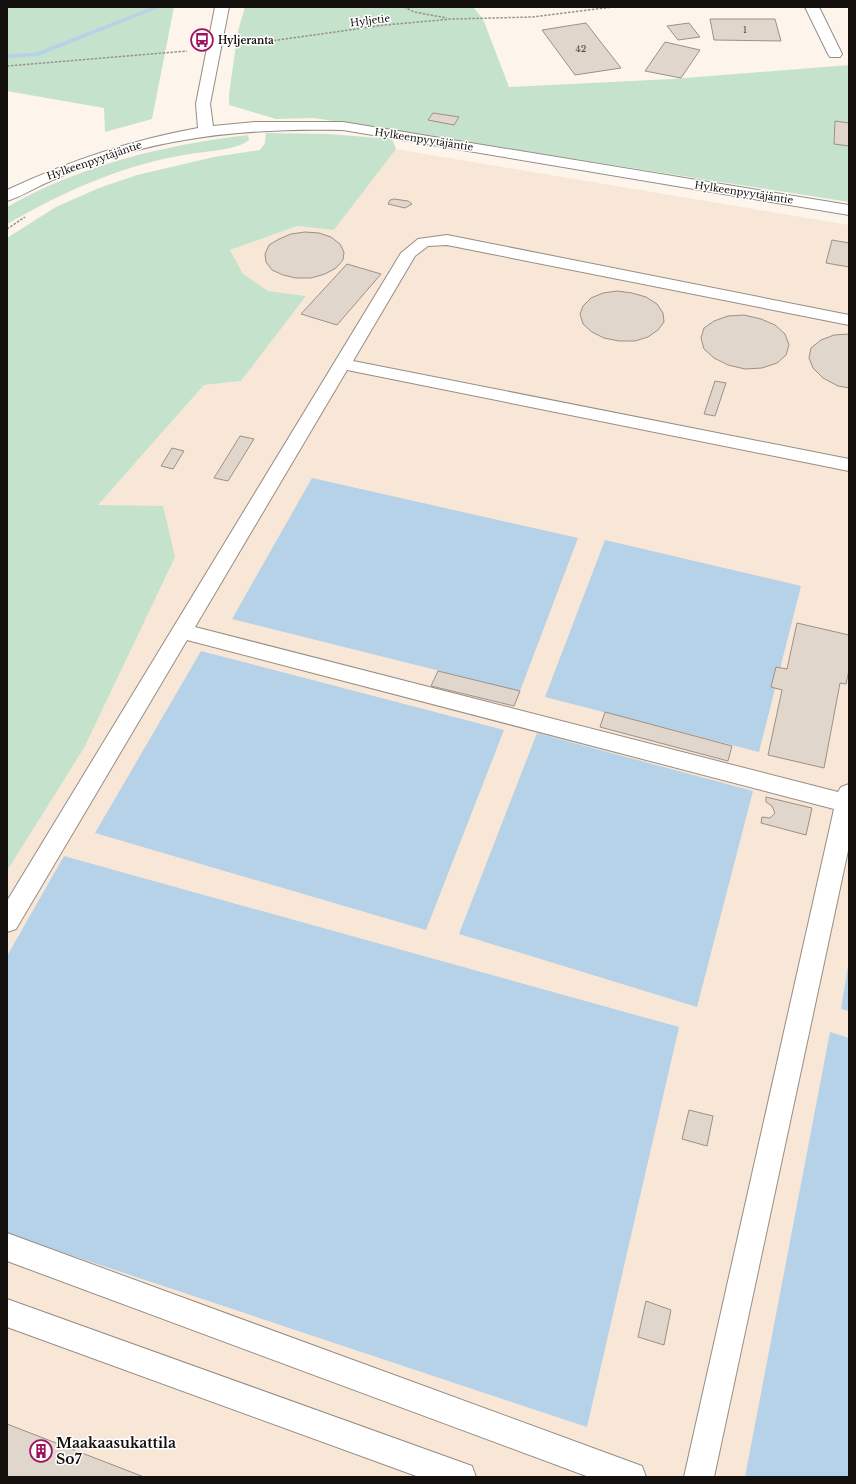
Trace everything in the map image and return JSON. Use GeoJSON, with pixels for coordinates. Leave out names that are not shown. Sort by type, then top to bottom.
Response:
{"type":"FeatureCollection","features":[{"type":"Feature","properties":{"kind":"street"},"geometry":{"type":"LineString","coordinates":[[206,131],[203,104],[222,7]]}},
{"type":"Feature","properties":{"kind":"street"},"geometry":{"type":"LineString","coordinates":[[812,7],[835,54]]}},
{"type":"Feature","properties":{"kind":"street","name":"Hylkeenpyytäjäntie"},"geometry":{"type":"LineString","coordinates":[[7,196],[35,181],[71,166],[120,149],[165,137],[206,131],[298,123],[343,126],[849,210]]}},
{"type":"Feature","properties":{"kind":"street"},"geometry":{"type":"LineString","coordinates":[[7,922],[409,254],[424,242],[447,240],[849,320]]}},
{"type":"Feature","properties":{"kind":"street"},"geometry":{"type":"LineString","coordinates":[[344,364],[849,465]]}},
{"type":"Feature","properties":{"kind":"street"},"geometry":{"type":"LineString","coordinates":[[182,631],[848,798],[699,1477]]}},
{"type":"Feature","properties":{"kind":"street"},"geometry":{"type":"LineString","coordinates":[[7,1247],[631,1477]]}},
{"type":"Feature","properties":{"kind":"street"},"geometry":{"type":"LineString","coordinates":[[7,1313],[461,1477]]}},
{"type":"Feature","properties":{"kind":"path"},"geometry":{"type":"LineString","coordinates":[[404,7],[414,12],[452,19]]}},
{"type":"Feature","properties":{"kind":"path","name":"Hyljetie"},"geometry":{"type":"LineString","coordinates":[[240,45],[385,25],[452,19],[532,17],[613,7]]}},
{"type":"Feature","properties":{"kind":"path"},"geometry":{"type":"LineString","coordinates":[[7,66],[192,51]]}},
{"type":"Feature","properties":{"kind":"path"},"geometry":{"type":"LineString","coordinates":[[7,229],[29,215]]}},
{"type":"Feature","properties":{"kind":"shaded area"},"geometry":{"type":"Polygon","coordinates":[[[396,149],[849,225],[849,1477],[7,1477],[7,871],[84,748],[98,505],[204,385],[241,381],[306,296],[268,291],[242,274],[230,250],[297,226],[334,230],[396,149]]]}},
{"type":"Feature","properties":{"kind":"green space"},"geometry":{"type":"Polygon","coordinates":[[[7,7],[174,7],[152,119],[105,132],[104,108],[7,91],[7,7]]]}},
{"type":"Feature","properties":{"kind":"green space"},"geometry":{"type":"Polygon","coordinates":[[[245,7],[473,7],[483,19],[509,87],[672,79],[849,65],[849,202],[314,118],[276,119],[229,105],[229,94],[238,31],[245,7]]]}},
{"type":"Feature","properties":{"kind":"green space"},"geometry":{"type":"Polygon","coordinates":[[[266,133],[328,134],[392,139],[396,149],[334,230],[297,226],[230,250],[243,274],[268,291],[306,296],[241,381],[204,385],[98,505],[163,506],[175,557],[84,748],[7,871],[7,238],[56,207],[99,188],[137,175],[214,157],[260,150],[265,143],[266,133]]]}},
{"type":"Feature","properties":{"kind":"green space"},"geometry":{"type":"Polygon","coordinates":[[[248,135],[249,140],[237,146],[166,159],[96,180],[50,201],[7,224],[7,207],[64,179],[94,168],[154,151],[217,139],[248,135]]]}},
{"type":"Feature","properties":{"kind":"water"},"geometry":{"type":"Polygon","coordinates":[[[312,478],[578,538],[520,691],[232,619],[312,478]]]}},
{"type":"Feature","properties":{"kind":"water"},"geometry":{"type":"Polygon","coordinates":[[[605,540],[801,586],[759,752],[545,697],[605,540]]]}},
{"type":"Feature","properties":{"kind":"water"},"geometry":{"type":"Polygon","coordinates":[[[201,651],[504,730],[426,930],[95,833],[201,651]]]}},
{"type":"Feature","properties":{"kind":"water"},"geometry":{"type":"Polygon","coordinates":[[[537,733],[753,791],[697,1007],[459,934],[537,733]]]}},
{"type":"Feature","properties":{"kind":"water"},"geometry":{"type":"Polygon","coordinates":[[[64,856],[679,1027],[587,1427],[7,1234],[7,956],[64,856]]]}},
{"type":"Feature","properties":{"kind":"water"},"geometry":{"type":"Polygon","coordinates":[[[849,960],[849,1011],[841,1009],[849,960]]]}},
{"type":"Feature","properties":{"kind":"water"},"geometry":{"type":"Polygon","coordinates":[[[830,1032],[849,1038],[849,1477],[745,1477],[830,1032]]]}},
{"type":"Feature","properties":{"kind":"building"},"geometry":{"type":"Polygon","coordinates":[[[710,19],[775,19],[781,41],[714,40],[710,19]]]}},
{"type":"Feature","properties":{"kind":"building"},"geometry":{"type":"Polygon","coordinates":[[[586,23],[621,68],[575,75],[542,30],[586,23]]]}},
{"type":"Feature","properties":{"kind":"building"},"geometry":{"type":"Polygon","coordinates":[[[689,23],[700,37],[678,40],[667,26],[689,23]]]}},
{"type":"Feature","properties":{"kind":"building"},"geometry":{"type":"Polygon","coordinates":[[[665,42],[700,50],[681,78],[645,71],[665,42]]]}},
{"type":"Feature","properties":{"kind":"building"},"geometry":{"type":"Polygon","coordinates":[[[433,113],[459,117],[454,125],[428,120],[433,113]]]}},
{"type":"Feature","properties":{"kind":"building"},"geometry":{"type":"Polygon","coordinates":[[[835,121],[849,123],[849,146],[834,144],[835,121]]]}},
{"type":"Feature","properties":{"kind":"building"},"geometry":{"type":"Polygon","coordinates":[[[394,199],[408,201],[412,204],[405,208],[388,204],[390,200],[394,199]]]}},
{"type":"Feature","properties":{"kind":"building"},"geometry":{"type":"Polygon","coordinates":[[[305,232],[319,233],[331,237],[340,244],[344,252],[343,260],[336,268],[325,274],[311,278],[296,278],[283,275],[272,270],[266,262],[265,254],[269,245],[291,234],[305,232]]]}},
{"type":"Feature","properties":{"kind":"building"},"geometry":{"type":"Polygon","coordinates":[[[832,240],[849,243],[849,267],[826,263],[832,240]]]}},
{"type":"Feature","properties":{"kind":"building"},"geometry":{"type":"Polygon","coordinates":[[[347,264],[381,274],[337,325],[301,314],[347,264]]]}},
{"type":"Feature","properties":{"kind":"building"},"geometry":{"type":"Polygon","coordinates":[[[617,291],[646,297],[657,304],[663,313],[664,322],[658,330],[648,337],[635,341],[619,341],[604,338],[592,332],[583,324],[580,314],[583,306],[591,298],[603,293],[617,291]]]}},
{"type":"Feature","properties":{"kind":"building"},"geometry":{"type":"Polygon","coordinates":[[[744,315],[761,319],[775,325],[785,334],[789,345],[786,355],[777,363],[762,368],[745,369],[728,365],[714,358],[704,349],[701,338],[704,328],[714,321],[728,316],[744,315]]]}},
{"type":"Feature","properties":{"kind":"building"},"geometry":{"type":"Polygon","coordinates":[[[849,334],[849,388],[838,386],[823,378],[813,368],[809,358],[811,348],[821,340],[834,335],[849,334]]]}},
{"type":"Feature","properties":{"kind":"building"},"geometry":{"type":"Polygon","coordinates":[[[715,381],[726,383],[715,416],[704,414],[715,381]]]}},
{"type":"Feature","properties":{"kind":"building"},"geometry":{"type":"Polygon","coordinates":[[[240,436],[254,439],[228,481],[214,478],[240,436]]]}},
{"type":"Feature","properties":{"kind":"building"},"geometry":{"type":"Polygon","coordinates":[[[172,448],[184,451],[173,469],[161,466],[172,448]]]}},
{"type":"Feature","properties":{"kind":"building"},"geometry":{"type":"Polygon","coordinates":[[[797,623],[849,635],[849,670],[846,684],[840,683],[824,768],[768,755],[782,690],[771,687],[776,667],[787,669],[797,623]]]}},
{"type":"Feature","properties":{"kind":"building"},"geometry":{"type":"Polygon","coordinates":[[[438,671],[520,691],[514,706],[431,686],[438,671]]]}},
{"type":"Feature","properties":{"kind":"building"},"geometry":{"type":"Polygon","coordinates":[[[605,712],[732,746],[728,761],[600,727],[605,712]]]}},
{"type":"Feature","properties":{"kind":"building"},"geometry":{"type":"Polygon","coordinates":[[[766,797],[812,808],[806,835],[761,823],[762,817],[770,818],[775,813],[772,806],[766,802],[766,797]]]}},
{"type":"Feature","properties":{"kind":"building"},"geometry":{"type":"Polygon","coordinates":[[[689,1110],[713,1116],[707,1146],[682,1139],[689,1110]]]}},
{"type":"Feature","properties":{"kind":"building"},"geometry":{"type":"Polygon","coordinates":[[[646,1301],[671,1310],[664,1345],[638,1337],[646,1301]]]}},
{"type":"Feature","properties":{"kind":"building","name":"Maakaasukattila So7"},"geometry":{"type":"Polygon","coordinates":[[[7,1424],[144,1477],[7,1477],[7,1424]]]}},
{"type":"Feature","properties":{"kind":"waterway"},"geometry":{"type":"LineString","coordinates":[[7,56],[36,55],[158,7]]}},
{"type":"Feature","properties":{"kind":"place","name":"Hyljeranta"},"geometry":{"type":"Point","coordinates":[202,40]}},
{"type":"Feature","properties":{"kind":"place","name":"Maakaasukattila So7"},"geometry":{"type":"Point","coordinates":[41,1451]}}]}
